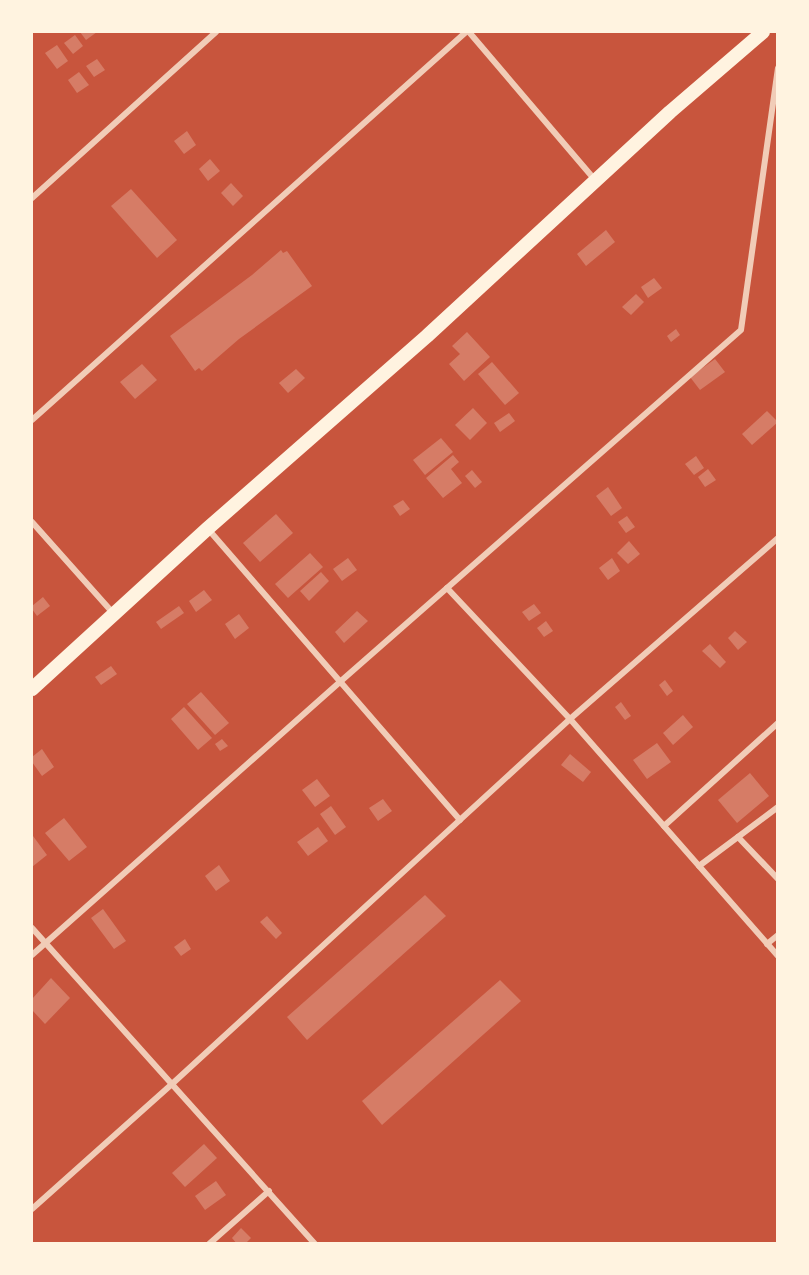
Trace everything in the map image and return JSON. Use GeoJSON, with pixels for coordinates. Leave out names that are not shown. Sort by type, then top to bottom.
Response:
{"type":"FeatureCollection","features":[{"type":"Feature","properties":{"kind":"highway"},"geometry":{"type":"LineString","coordinates":[[32,689],[113,613],[427,336],[670,112],[763,32]]}},
{"type":"Feature","properties":{"kind":"street"},"geometry":{"type":"LineString","coordinates":[[32,198],[216,32]]}},
{"type":"Feature","properties":{"kind":"street"},"geometry":{"type":"LineString","coordinates":[[32,420],[468,32],[595,181]]}},
{"type":"Feature","properties":{"kind":"street"},"geometry":{"type":"LineString","coordinates":[[32,955],[741,330],[777,68]]}},
{"type":"Feature","properties":{"kind":"street"},"geometry":{"type":"LineString","coordinates":[[32,522],[113,613]]}},
{"type":"Feature","properties":{"kind":"street"},"geometry":{"type":"LineString","coordinates":[[207,529],[460,820]]}},
{"type":"Feature","properties":{"kind":"street"},"geometry":{"type":"LineString","coordinates":[[32,1209],[172,1084],[570,719],[777,538]]}},
{"type":"Feature","properties":{"kind":"street"},"geometry":{"type":"LineString","coordinates":[[447,588],[570,719],[777,956]]}},
{"type":"Feature","properties":{"kind":"street"},"geometry":{"type":"LineString","coordinates":[[664,826],[777,723]]}},
{"type":"Feature","properties":{"kind":"street"},"geometry":{"type":"LineString","coordinates":[[699,867],[777,807]]}},
{"type":"Feature","properties":{"kind":"street"},"geometry":{"type":"LineString","coordinates":[[738,837],[777,879]]}},
{"type":"Feature","properties":{"kind":"street"},"geometry":{"type":"LineString","coordinates":[[32,928],[315,1244]]}},
{"type":"Feature","properties":{"kind":"street"},"geometry":{"type":"LineString","coordinates":[[767,944],[777,935]]}},
{"type":"Feature","properties":{"kind":"street"},"geometry":{"type":"LineString","coordinates":[[209,1244],[269,1191]]}},
{"type":"Feature","properties":{"kind":"building"},"geometry":{"type":"Polygon","coordinates":[[[80,32],[97,32],[86,40],[80,32]]]}},
{"type":"Feature","properties":{"kind":"building"},"geometry":{"type":"Polygon","coordinates":[[[75,35],[83,46],[73,54],[64,43],[75,35]]]}},
{"type":"Feature","properties":{"kind":"building"},"geometry":{"type":"Polygon","coordinates":[[[57,45],[68,61],[57,69],[45,53],[57,45]]]}},
{"type":"Feature","properties":{"kind":"building"},"geometry":{"type":"Polygon","coordinates":[[[97,59],[105,70],[94,77],[86,66],[97,59]]]}},
{"type":"Feature","properties":{"kind":"building"},"geometry":{"type":"Polygon","coordinates":[[[79,72],[89,85],[77,93],[68,80],[79,72]]]}},
{"type":"Feature","properties":{"kind":"building"},"geometry":{"type":"Polygon","coordinates":[[[187,131],[196,145],[184,154],[174,141],[187,131]]]}},
{"type":"Feature","properties":{"kind":"building"},"geometry":{"type":"Polygon","coordinates":[[[210,159],[220,171],[208,181],[199,169],[210,159]]]}},
{"type":"Feature","properties":{"kind":"building"},"geometry":{"type":"Polygon","coordinates":[[[231,183],[243,196],[233,206],[221,193],[231,183]]]}},
{"type":"Feature","properties":{"kind":"building"},"geometry":{"type":"Polygon","coordinates":[[[131,189],[177,240],[157,258],[111,206],[131,189]]]}},
{"type":"Feature","properties":{"kind":"building"},"geometry":{"type":"Polygon","coordinates":[[[606,230],[615,242],[586,266],[577,254],[606,230]]]}},
{"type":"Feature","properties":{"kind":"building"},"geometry":{"type":"Polygon","coordinates":[[[281,250],[283,253],[287,251],[312,286],[239,339],[202,371],[199,368],[195,371],[170,336],[252,275],[281,250]]]}},
{"type":"Feature","properties":{"kind":"building"},"geometry":{"type":"Polygon","coordinates":[[[654,278],[662,288],[648,298],[641,287],[654,278]]]}},
{"type":"Feature","properties":{"kind":"building"},"geometry":{"type":"Polygon","coordinates":[[[636,294],[644,302],[631,315],[622,307],[636,294]]]}},
{"type":"Feature","properties":{"kind":"building"},"geometry":{"type":"Polygon","coordinates":[[[676,329],[680,335],[671,342],[667,336],[676,329]]]}},
{"type":"Feature","properties":{"kind":"building"},"geometry":{"type":"Polygon","coordinates":[[[467,332],[490,357],[464,381],[449,364],[460,354],[452,346],[467,332]]]}},
{"type":"Feature","properties":{"kind":"building"},"geometry":{"type":"Polygon","coordinates":[[[715,359],[725,372],[700,390],[690,377],[715,359]]]}},
{"type":"Feature","properties":{"kind":"building"},"geometry":{"type":"Polygon","coordinates":[[[492,362],[519,393],[505,405],[478,374],[492,362]]]}},
{"type":"Feature","properties":{"kind":"building"},"geometry":{"type":"Polygon","coordinates":[[[142,364],[157,380],[135,399],[120,382],[142,364]]]}},
{"type":"Feature","properties":{"kind":"building"},"geometry":{"type":"Polygon","coordinates":[[[296,369],[305,378],[288,393],[279,383],[296,369]]]}},
{"type":"Feature","properties":{"kind":"building"},"geometry":{"type":"Polygon","coordinates":[[[473,408],[487,423],[470,440],[455,425],[473,408]]]}},
{"type":"Feature","properties":{"kind":"building"},"geometry":{"type":"Polygon","coordinates":[[[767,411],[778,422],[752,445],[742,434],[767,411]]]}},
{"type":"Feature","properties":{"kind":"building"},"geometry":{"type":"Polygon","coordinates":[[[509,413],[515,421],[500,432],[494,423],[509,413]]]}},
{"type":"Feature","properties":{"kind":"building"},"geometry":{"type":"Polygon","coordinates":[[[441,438],[453,452],[425,475],[413,460],[441,438]]]}},
{"type":"Feature","properties":{"kind":"building"},"geometry":{"type":"Polygon","coordinates":[[[453,455],[459,462],[451,469],[462,483],[443,498],[426,478],[453,455]]]}},
{"type":"Feature","properties":{"kind":"building"},"geometry":{"type":"Polygon","coordinates":[[[696,456],[704,468],[694,475],[685,464],[696,456]]]}},
{"type":"Feature","properties":{"kind":"building"},"geometry":{"type":"Polygon","coordinates":[[[708,469],[716,480],[705,487],[698,477],[708,469]]]}},
{"type":"Feature","properties":{"kind":"building"},"geometry":{"type":"Polygon","coordinates":[[[472,470],[482,482],[475,488],[465,476],[472,470]]]}},
{"type":"Feature","properties":{"kind":"building"},"geometry":{"type":"Polygon","coordinates":[[[608,487],[622,508],[611,516],[596,496],[608,487]]]}},
{"type":"Feature","properties":{"kind":"building"},"geometry":{"type":"Polygon","coordinates":[[[403,500],[410,509],[400,516],[393,506],[403,500]]]}},
{"type":"Feature","properties":{"kind":"building"},"geometry":{"type":"Polygon","coordinates":[[[276,514],[293,533],[260,562],[243,543],[276,514]]]}},
{"type":"Feature","properties":{"kind":"building"},"geometry":{"type":"Polygon","coordinates":[[[627,516],[635,527],[626,533],[618,522],[627,516]]]}},
{"type":"Feature","properties":{"kind":"building"},"geometry":{"type":"Polygon","coordinates":[[[629,541],[640,554],[628,564],[617,553],[629,541]]]}},
{"type":"Feature","properties":{"kind":"building"},"geometry":{"type":"Polygon","coordinates":[[[310,553],[323,567],[288,598],[275,584],[310,553]]]}},
{"type":"Feature","properties":{"kind":"building"},"geometry":{"type":"Polygon","coordinates":[[[348,558],[357,570],[342,581],[333,569],[348,558]]]}},
{"type":"Feature","properties":{"kind":"building"},"geometry":{"type":"Polygon","coordinates":[[[612,558],[620,571],[608,580],[599,568],[612,558]]]}},
{"type":"Feature","properties":{"kind":"building"},"geometry":{"type":"Polygon","coordinates":[[[321,572],[329,581],[309,601],[300,591],[321,572]]]}},
{"type":"Feature","properties":{"kind":"building"},"geometry":{"type":"Polygon","coordinates":[[[204,590],[212,600],[196,612],[189,601],[204,590]]]}},
{"type":"Feature","properties":{"kind":"building"},"geometry":{"type":"Polygon","coordinates":[[[43,597],[50,606],[37,616],[32,606],[43,597]]]}},
{"type":"Feature","properties":{"kind":"building"},"geometry":{"type":"Polygon","coordinates":[[[534,604],[541,613],[529,621],[522,612],[534,604]]]}},
{"type":"Feature","properties":{"kind":"building"},"geometry":{"type":"Polygon","coordinates":[[[179,606],[184,613],[161,629],[156,622],[179,606]]]}},
{"type":"Feature","properties":{"kind":"building"},"geometry":{"type":"Polygon","coordinates":[[[357,611],[368,621],[344,643],[335,632],[357,611]]]}},
{"type":"Feature","properties":{"kind":"building"},"geometry":{"type":"Polygon","coordinates":[[[239,614],[249,628],[235,639],[225,624],[239,614]]]}},
{"type":"Feature","properties":{"kind":"building"},"geometry":{"type":"Polygon","coordinates":[[[546,621],[553,631],[544,637],[537,628],[546,621]]]}},
{"type":"Feature","properties":{"kind":"building"},"geometry":{"type":"Polygon","coordinates":[[[735,631],[747,642],[738,650],[728,638],[735,631]]]}},
{"type":"Feature","properties":{"kind":"building"},"geometry":{"type":"Polygon","coordinates":[[[710,644],[726,662],[720,668],[702,651],[710,644]]]}},
{"type":"Feature","properties":{"kind":"building"},"geometry":{"type":"Polygon","coordinates":[[[111,666],[117,674],[101,685],[95,677],[111,666]]]}},
{"type":"Feature","properties":{"kind":"building"},"geometry":{"type":"Polygon","coordinates":[[[665,680],[673,691],[667,696],[659,685],[665,680]]]}},
{"type":"Feature","properties":{"kind":"building"},"geometry":{"type":"Polygon","coordinates":[[[201,692],[229,723],[215,735],[187,704],[201,692]]]}},
{"type":"Feature","properties":{"kind":"building"},"geometry":{"type":"Polygon","coordinates":[[[621,702],[631,716],[625,720],[615,707],[621,702]]]}},
{"type":"Feature","properties":{"kind":"building"},"geometry":{"type":"Polygon","coordinates":[[[184,707],[212,738],[198,750],[171,719],[184,707]]]}},
{"type":"Feature","properties":{"kind":"building"},"geometry":{"type":"Polygon","coordinates":[[[683,715],[693,727],[673,745],[663,733],[683,715]]]}},
{"type":"Feature","properties":{"kind":"building"},"geometry":{"type":"Polygon","coordinates":[[[222,739],[228,746],[220,751],[215,744],[222,739]]]}},
{"type":"Feature","properties":{"kind":"building"},"geometry":{"type":"Polygon","coordinates":[[[657,743],[671,762],[647,779],[633,760],[657,743]]]}},
{"type":"Feature","properties":{"kind":"building"},"geometry":{"type":"Polygon","coordinates":[[[42,749],[54,767],[42,776],[32,762],[32,757],[42,749]]]}},
{"type":"Feature","properties":{"kind":"building"},"geometry":{"type":"Polygon","coordinates":[[[570,754],[591,772],[583,782],[561,765],[570,754]]]}},
{"type":"Feature","properties":{"kind":"building"},"geometry":{"type":"Polygon","coordinates":[[[750,773],[769,796],[737,823],[718,800],[750,773]]]}},
{"type":"Feature","properties":{"kind":"building"},"geometry":{"type":"Polygon","coordinates":[[[317,779],[330,796],[315,807],[302,790],[317,779]]]}},
{"type":"Feature","properties":{"kind":"building"},"geometry":{"type":"Polygon","coordinates":[[[383,799],[392,811],[378,821],[369,808],[383,799]]]}},
{"type":"Feature","properties":{"kind":"building"},"geometry":{"type":"Polygon","coordinates":[[[331,806],[346,827],[335,835],[320,814],[331,806]]]}},
{"type":"Feature","properties":{"kind":"building"},"geometry":{"type":"Polygon","coordinates":[[[64,818],[87,847],[69,861],[45,833],[64,818]]]}},
{"type":"Feature","properties":{"kind":"building"},"geometry":{"type":"Polygon","coordinates":[[[318,827],[328,841],[308,856],[297,842],[318,827]]]}},
{"type":"Feature","properties":{"kind":"building"},"geometry":{"type":"Polygon","coordinates":[[[32,837],[47,855],[32,867],[32,837]]]}},
{"type":"Feature","properties":{"kind":"building"},"geometry":{"type":"Polygon","coordinates":[[[219,865],[230,881],[216,891],[205,876],[219,865]]]}},
{"type":"Feature","properties":{"kind":"building"},"geometry":{"type":"Polygon","coordinates":[[[425,895],[446,916],[307,1040],[287,1017],[425,895]]]}},
{"type":"Feature","properties":{"kind":"building"},"geometry":{"type":"Polygon","coordinates":[[[103,909],[126,941],[114,949],[91,918],[103,909]]]}},
{"type":"Feature","properties":{"kind":"building"},"geometry":{"type":"Polygon","coordinates":[[[267,916],[282,933],[276,939],[260,922],[267,916]]]}},
{"type":"Feature","properties":{"kind":"building"},"geometry":{"type":"Polygon","coordinates":[[[185,939],[191,949],[181,956],[174,947],[185,939]]]}},
{"type":"Feature","properties":{"kind":"building"},"geometry":{"type":"Polygon","coordinates":[[[51,978],[70,998],[45,1024],[32,1010],[32,999],[51,978]]]}},
{"type":"Feature","properties":{"kind":"building"},"geometry":{"type":"Polygon","coordinates":[[[500,980],[521,1001],[382,1125],[362,1101],[500,980]]]}},
{"type":"Feature","properties":{"kind":"building"},"geometry":{"type":"Polygon","coordinates":[[[204,1144],[217,1158],[185,1187],[172,1173],[204,1144]]]}},
{"type":"Feature","properties":{"kind":"building"},"geometry":{"type":"Polygon","coordinates":[[[216,1181],[226,1195],[205,1210],[195,1196],[216,1181]]]}},
{"type":"Feature","properties":{"kind":"building"},"geometry":{"type":"Polygon","coordinates":[[[241,1228],[251,1238],[245,1244],[237,1244],[232,1238],[241,1228]]]}}]}
